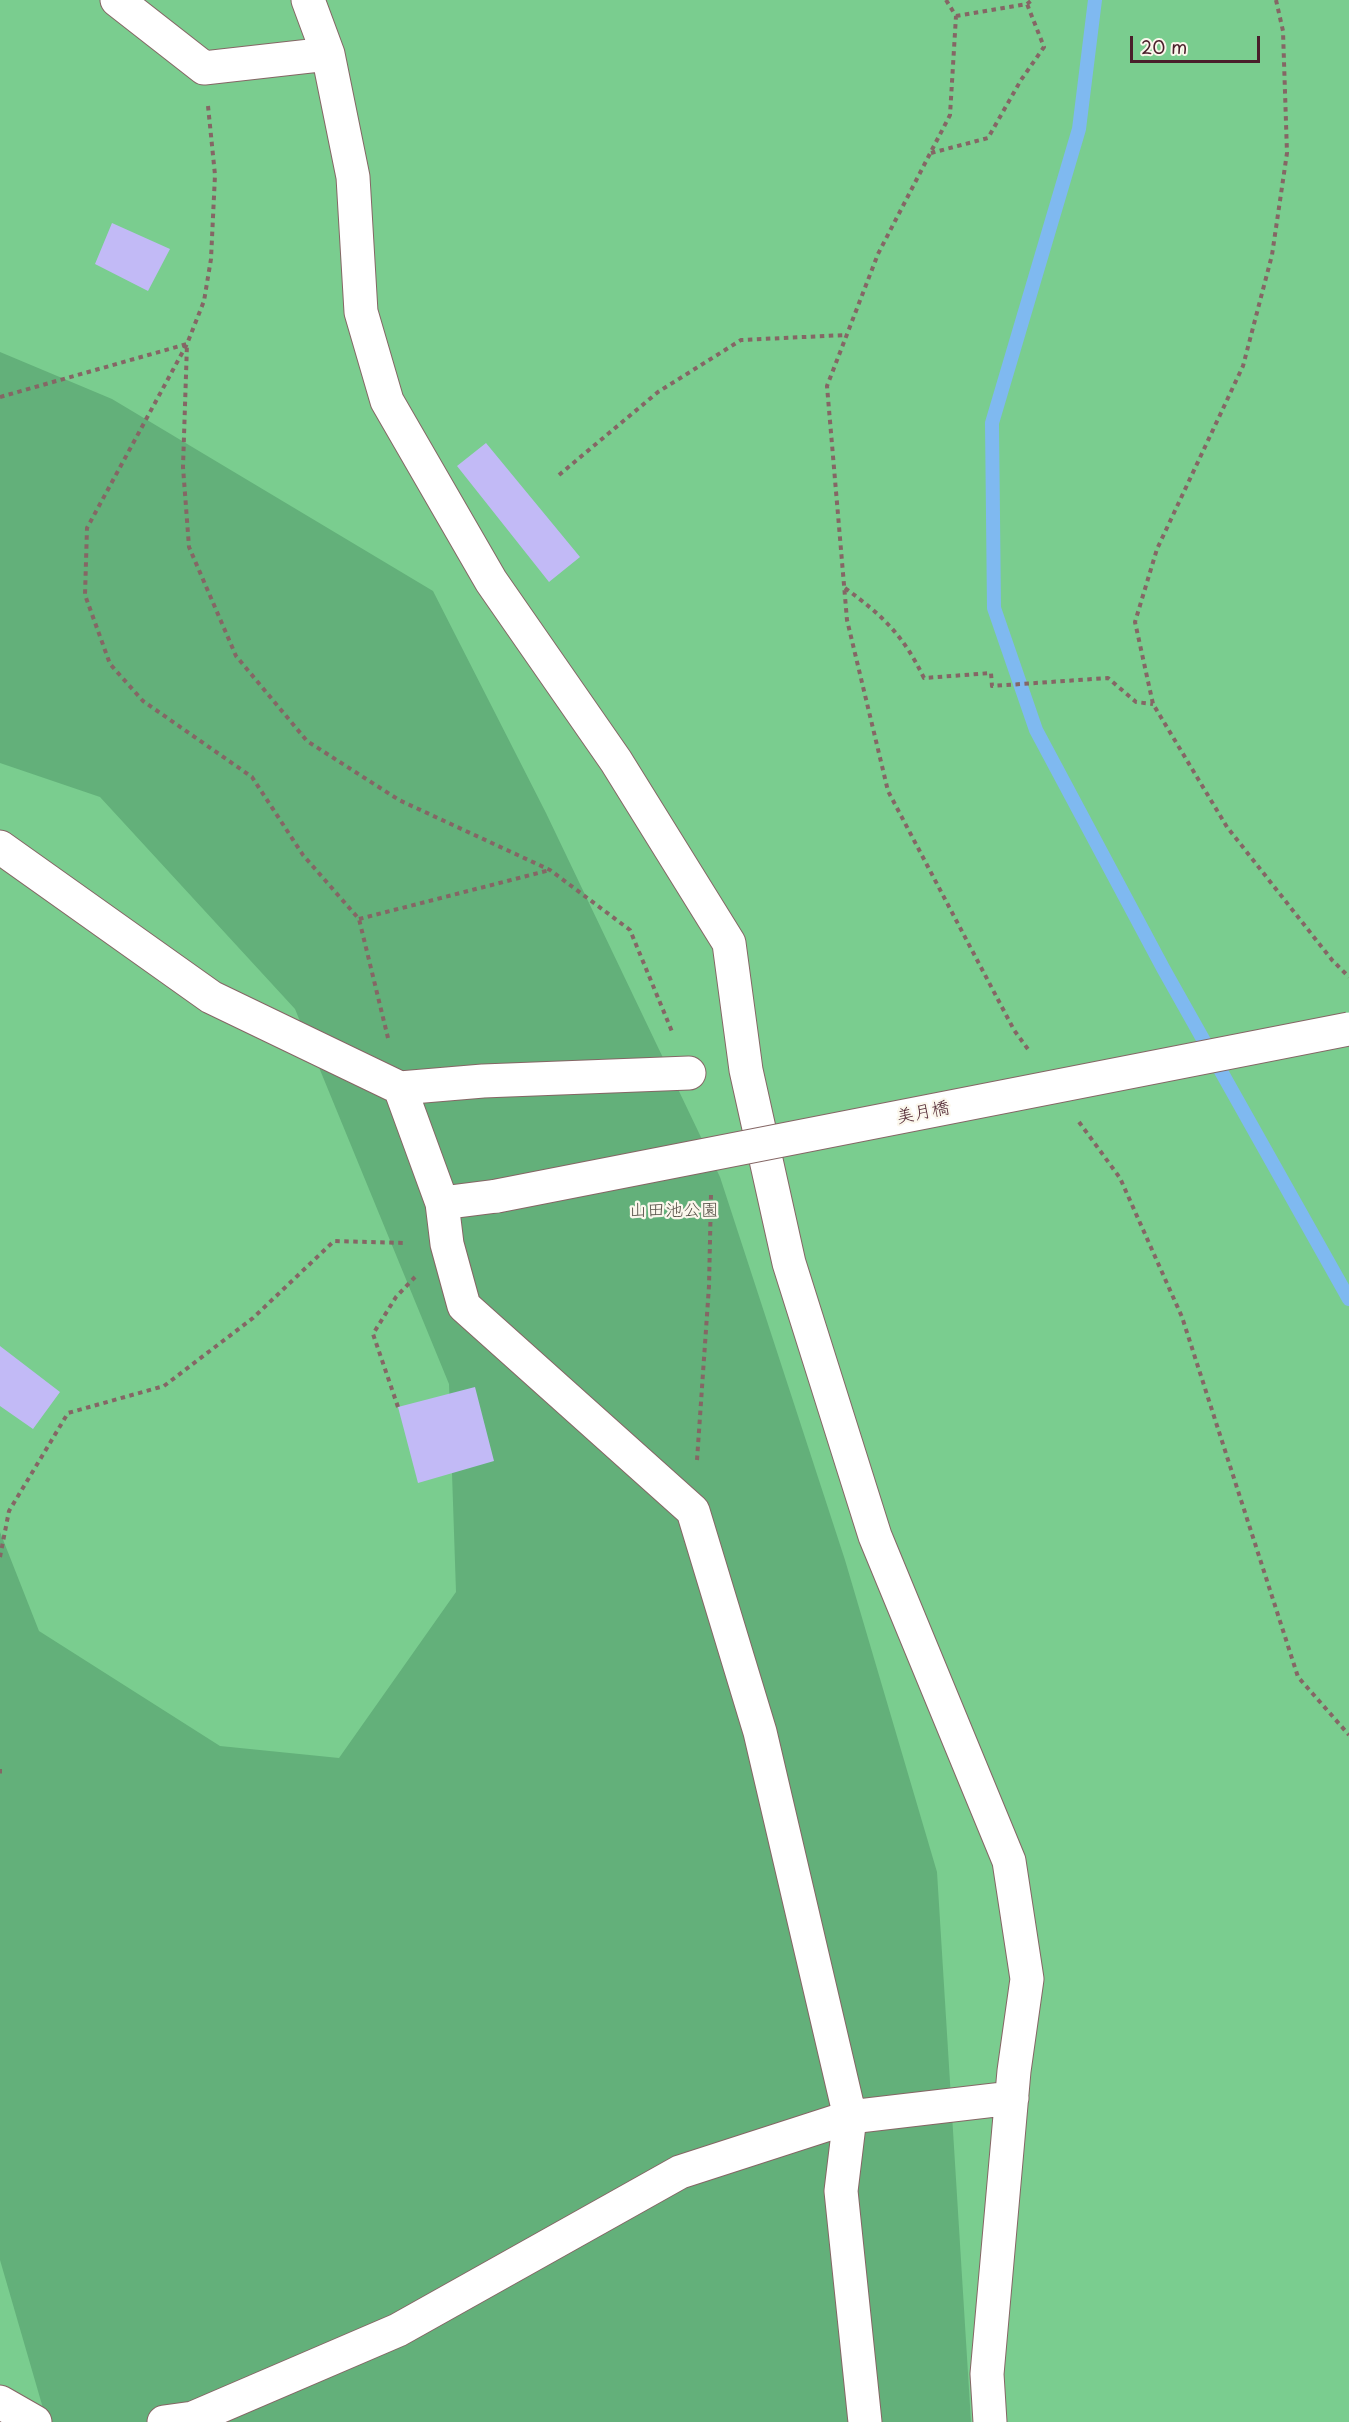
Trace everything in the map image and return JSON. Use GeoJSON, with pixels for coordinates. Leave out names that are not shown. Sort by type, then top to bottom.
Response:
{"type":"FeatureCollection","features":[{"type":"Feature","properties":{"kind":"street"},"geometry":{"type":"LineString","coordinates":[[117,0],[204,68],[328,54]]}},
{"type":"Feature","properties":{"kind":"street"},"geometry":{"type":"LineString","coordinates":[[308,0],[328,54],[354,177],[361,312],[387,401],[491,581],[616,760],[729,943],[746,1070],[789,1263],[874,1536],[1009,1861],[1027,1979],[1012,2098],[987,2374],[990,2422]]}},
{"type":"Feature","properties":{"kind":"street"},"geometry":{"type":"LineString","coordinates":[[0,847],[211,998],[400,1088],[483,1081],[689,1074]]}},
{"type":"Feature","properties":{"kind":"street","name":"美月橋"},"geometry":{"type":"LineString","coordinates":[[442,1203],[497,1196],[1349,1029]]}},
{"type":"Feature","properties":{"kind":"street"},"geometry":{"type":"LineString","coordinates":[[400,1088],[442,1203],[447,1244],[464,1306],[693,1511],[760,1732],[850,2117],[841,2191],[865,2422]]}},
{"type":"Feature","properties":{"kind":"street"},"geometry":{"type":"LineString","coordinates":[[164,2422],[193,2418],[398,2330],[680,2172],[850,2117],[1012,2098]]}},
{"type":"Feature","properties":{"kind":"street"},"geometry":{"type":"LineString","coordinates":[[0,2402],[35,2422]]}},
{"type":"Feature","properties":{"kind":"path"},"geometry":{"type":"LineString","coordinates":[[946,0],[956,16],[950,115],[878,254],[826,387],[848,620],[888,791],[1014,1030],[1034,1058]]}},
{"type":"Feature","properties":{"kind":"path"},"geometry":{"type":"LineString","coordinates":[[956,16],[1027,4],[1032,0]]}},
{"type":"Feature","properties":{"kind":"path"},"geometry":{"type":"LineString","coordinates":[[1276,0],[1283,31],[1287,153],[1272,255],[1243,366],[1157,549],[1135,622],[1153,704],[1227,827],[1332,960],[1349,977]]}},
{"type":"Feature","properties":{"kind":"path"},"geometry":{"type":"LineString","coordinates":[[930,153],[988,138],[1021,80],[1044,47],[1027,4]]}},
{"type":"Feature","properties":{"kind":"path"},"geometry":{"type":"LineString","coordinates":[[204,68],[215,175],[212,259],[204,301],[187,344],[87,528],[84,595],[110,664],[143,701],[252,777],[303,855],[359,919],[400,1088]]}},
{"type":"Feature","properties":{"kind":"path"},"geometry":{"type":"LineString","coordinates":[[559,476],[658,392],[741,340],[846,334]]}},
{"type":"Feature","properties":{"kind":"path"},"geometry":{"type":"LineString","coordinates":[[0,397],[187,344]]}},
{"type":"Feature","properties":{"kind":"path"},"geometry":{"type":"LineString","coordinates":[[187,344],[183,467],[189,547],[236,656],[307,741],[399,800],[550,870],[630,930],[689,1074]]}},
{"type":"Feature","properties":{"kind":"path"},"geometry":{"type":"LineString","coordinates":[[845,588],[878,612],[910,648],[924,678],[991,673],[992,686],[1108,678],[1136,702],[1153,704]]}},
{"type":"Feature","properties":{"kind":"path"},"geometry":{"type":"LineString","coordinates":[[359,919],[550,870]]}},
{"type":"Feature","properties":{"kind":"path"},"geometry":{"type":"LineString","coordinates":[[1073,1113],[1120,1178],[1182,1317],[1298,1677],[1349,1735]]}},
{"type":"Feature","properties":{"kind":"path"},"geometry":{"type":"LineString","coordinates":[[693,1511],[709,1286],[709,1184]]}},
{"type":"Feature","properties":{"kind":"path"},"geometry":{"type":"LineString","coordinates":[[0,1557],[7,1532],[9,1511],[68,1413],[164,1386],[253,1318],[334,1241],[447,1244]]}},
{"type":"Feature","properties":{"kind":"path"},"geometry":{"type":"LineString","coordinates":[[398,1407],[373,1334],[396,1297],[447,1244]]}},
{"type":"Feature","properties":{"kind":"path"},"geometry":{"type":"LineString","coordinates":[[0,1538],[7,1532]]}},
{"type":"Feature","properties":{"kind":"path"},"geometry":{"type":"LineString","coordinates":[[0,1769],[0,1774]]}},
{"type":"Feature","properties":{"kind":"green space","name":"山田池公園"},"geometry":{"type":"Polygon","coordinates":[[[0,0],[1349,0],[1349,2422],[0,2422],[0,0]]]}},
{"type":"Feature","properties":{"kind":"green space"},"geometry":{"type":"Polygon","coordinates":[[[0,352],[112,399],[433,591],[546,813],[720,1177],[845,1560],[937,1872],[971,2422],[47,2422],[0,2260],[0,1532],[39,1631],[220,1746],[339,1758],[456,1592],[449,1384],[295,1009],[100,797],[0,763],[0,352]]]}},
{"type":"Feature","properties":{"kind":"building"},"geometry":{"type":"Polygon","coordinates":[[[112,223],[170,249],[148,291],[95,264],[112,223]]]}},
{"type":"Feature","properties":{"kind":"building"},"geometry":{"type":"Polygon","coordinates":[[[486,443],[580,557],[549,582],[457,466],[486,443]]]}},
{"type":"Feature","properties":{"kind":"building"},"geometry":{"type":"Polygon","coordinates":[[[0,1346],[60,1392],[33,1429],[0,1406],[0,1346]]]}},
{"type":"Feature","properties":{"kind":"building"},"geometry":{"type":"Polygon","coordinates":[[[475,1387],[494,1461],[418,1483],[398,1407],[475,1387]]]}},
{"type":"Feature","properties":{"kind":"waterway"},"geometry":{"type":"LineString","coordinates":[[1095,0],[1079,129],[992,423],[994,608],[1036,730],[1163,968],[1349,1299]]}}]}
